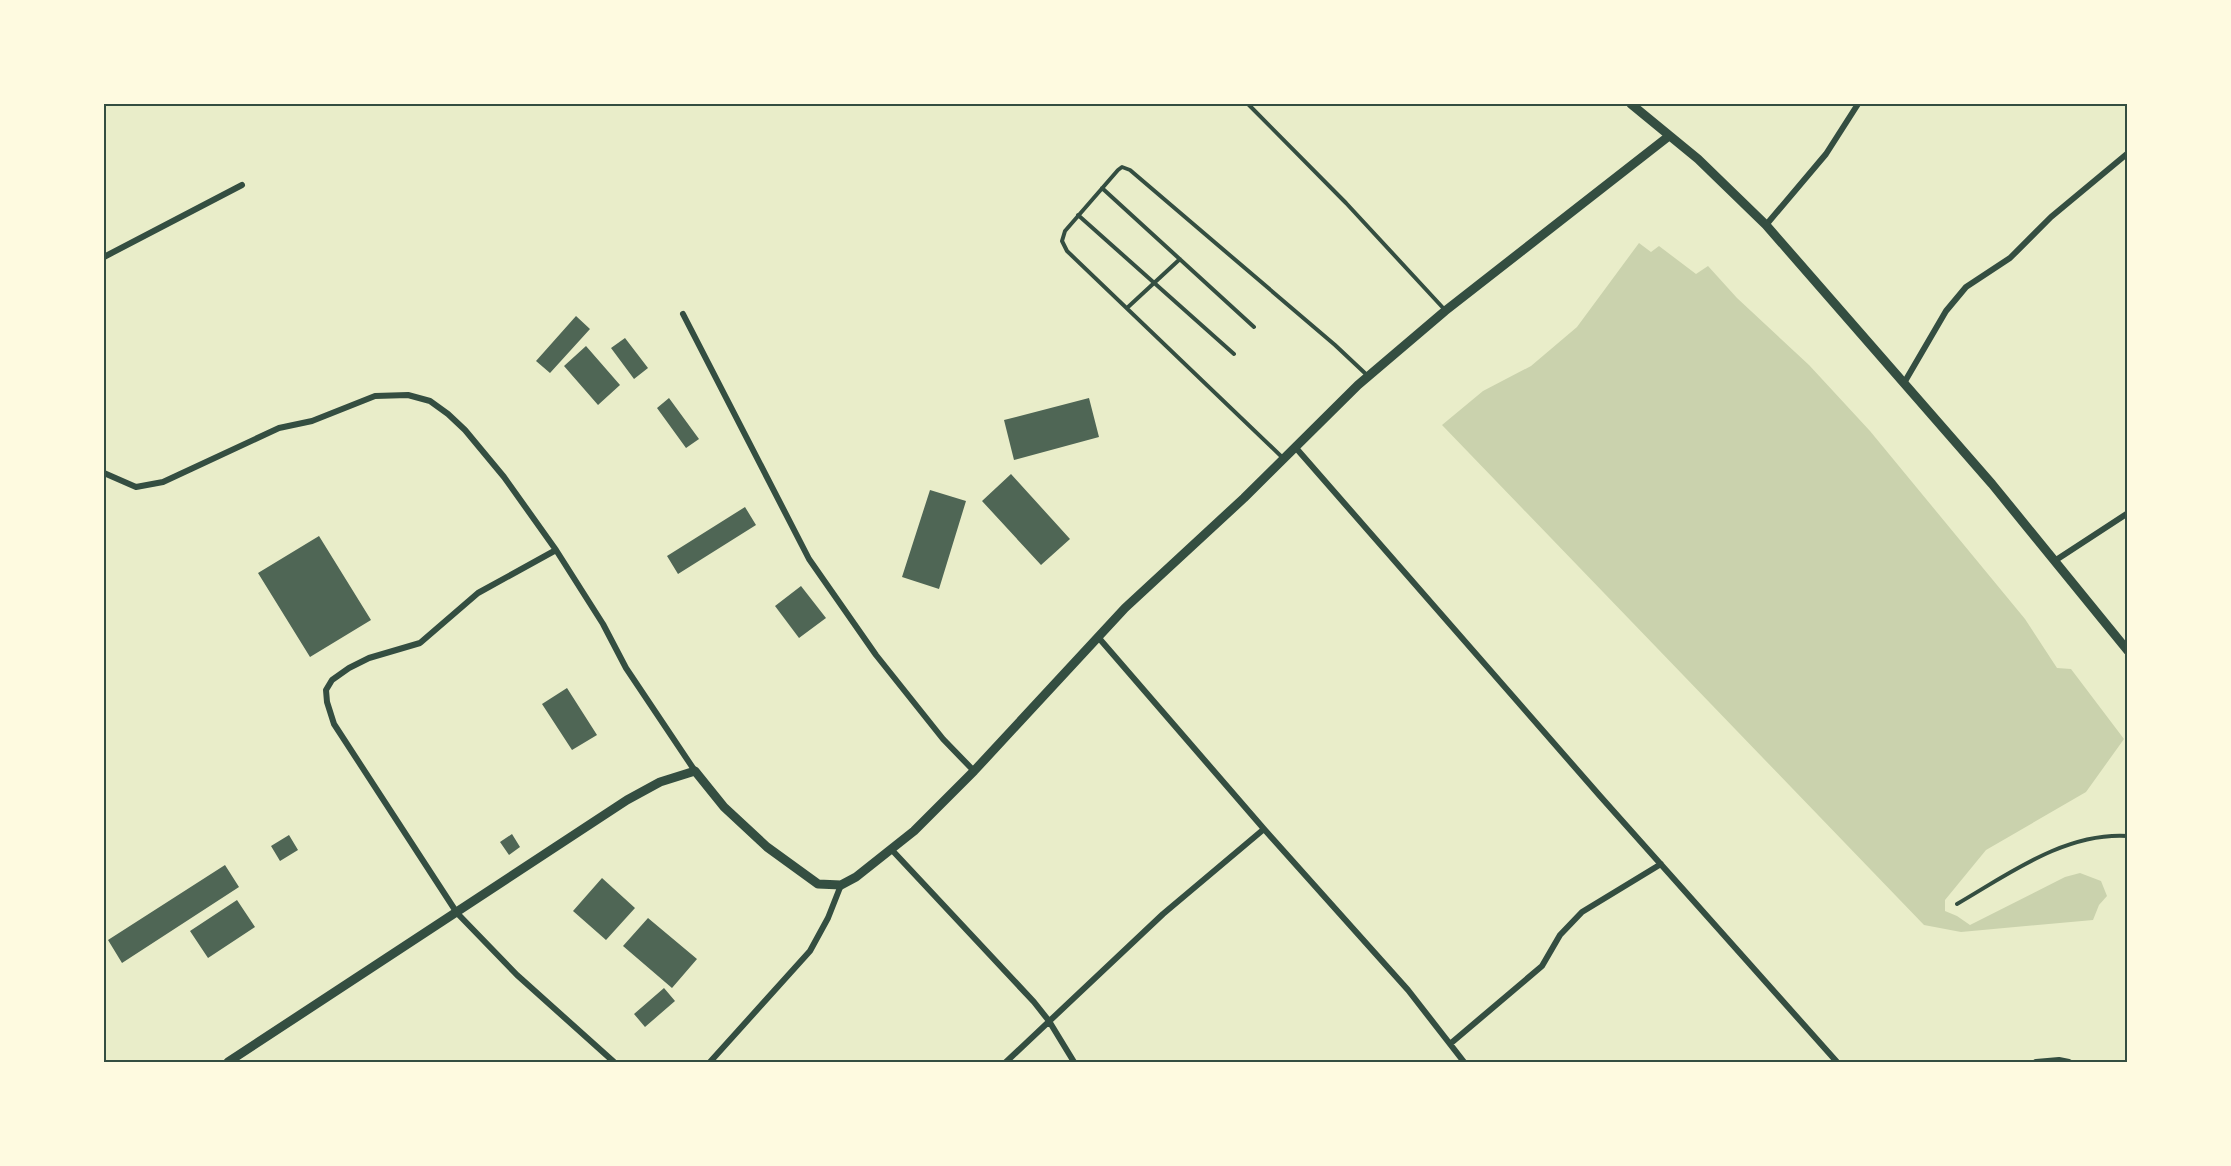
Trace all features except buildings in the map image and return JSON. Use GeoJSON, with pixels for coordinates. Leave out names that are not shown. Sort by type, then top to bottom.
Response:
{"type":"FeatureCollection","features":[{"type":"Feature","properties":{"kind":"street"},"geometry":{"type":"LineString","coordinates":[[1631,104],[1698,159],[1766,225],[2056,560],[2127,651]]}},
{"type":"Feature","properties":{"kind":"street"},"geometry":{"type":"LineString","coordinates":[[1766,225],[1826,154],[1858,104]]}},
{"type":"Feature","properties":{"kind":"street"},"geometry":{"type":"LineString","coordinates":[[104,473],[136,487],[164,482],[279,428],[312,420],[375,396],[408,395],[430,402],[448,414],[465,430],[504,477],[556,550],[603,624],[626,668],[695,771],[724,807],[767,847],[818,884],[841,885],[856,877],[914,831],[974,771],[1125,608],[1296,448],[1368,376],[1445,310],[1669,136]]}},
{"type":"Feature","properties":{"kind":"street"},"geometry":{"type":"LineString","coordinates":[[1904,383],[1946,311],[1966,287],[2010,258],[2051,217],[2127,153]]}},
{"type":"Feature","properties":{"kind":"street"},"geometry":{"type":"LineString","coordinates":[[104,257],[242,185]]}},
{"type":"Feature","properties":{"kind":"street"},"geometry":{"type":"LineString","coordinates":[[684,314],[809,559],[876,655],[943,739],[974,771]]}},
{"type":"Feature","properties":{"kind":"street"},"geometry":{"type":"LineString","coordinates":[[1296,448],[1838,1062]]}},
{"type":"Feature","properties":{"kind":"street"},"geometry":{"type":"LineString","coordinates":[[2056,560],[2127,513]]}},
{"type":"Feature","properties":{"kind":"street"},"geometry":{"type":"LineString","coordinates":[[556,550],[478,593],[428,639],[369,658],[349,668],[332,680],[327,690],[327,702],[334,724],[457,913],[518,975],[614,1062]]}},
{"type":"Feature","properties":{"kind":"street"},"geometry":{"type":"LineString","coordinates":[[1098,637],[1263,829],[1408,990],[1464,1062]]}},
{"type":"Feature","properties":{"kind":"street"},"geometry":{"type":"LineString","coordinates":[[228,1062],[627,800],[660,782],[695,771]]}},
{"type":"Feature","properties":{"kind":"street"},"geometry":{"type":"LineString","coordinates":[[1006,1062],[1163,914],[1263,829]]}},
{"type":"Feature","properties":{"kind":"street"},"geometry":{"type":"LineString","coordinates":[[891,849],[1034,1002],[1049,1021],[1074,1062]]}},
{"type":"Feature","properties":{"kind":"street"},"geometry":{"type":"LineString","coordinates":[[1450,1044],[1542,966],[1560,935],[1582,912],[1661,864]]}},
{"type":"Feature","properties":{"kind":"street"},"geometry":{"type":"LineString","coordinates":[[710,1062],[810,951],[828,918],[841,885]]}},
{"type":"Feature","properties":{"kind":"street"},"geometry":{"type":"LineString","coordinates":[[2036,1062],[2059,1060],[2069,1062]]}},
{"type":"Feature","properties":{"kind":"lane"},"geometry":{"type":"LineString","coordinates":[[1248,104],[1346,203],[1445,310]]}},
{"type":"Feature","properties":{"kind":"lane"},"geometry":{"type":"LineString","coordinates":[[1284,459],[1067,251],[1062,242],[1065,231],[1118,170],[1122,167],[1130,170],[1258,278],[1368,376]]}},
{"type":"Feature","properties":{"kind":"lane"},"geometry":{"type":"LineString","coordinates":[[1102,188],[1254,327]]}},
{"type":"Feature","properties":{"kind":"lane"},"geometry":{"type":"LineString","coordinates":[[1078,215],[1234,354]]}},
{"type":"Feature","properties":{"kind":"lane"},"geometry":{"type":"LineString","coordinates":[[1127,308],[1180,259]]}},
{"type":"Feature","properties":{"kind":"lane"},"geometry":{"type":"LineString","coordinates":[[1957,904],[2031,862],[2080,840],[2107,835],[2127,836]]}},
{"type":"Feature","properties":{"kind":"green space"},"geometry":{"type":"Polygon","coordinates":[[[1639,243],[1651,252],[1659,246],[1696,274],[1708,266],[1737,298],[1809,365],[1870,431],[2025,619],[2057,668],[2071,669],[2124,739],[2086,792],[1986,850],[1945,900],[1945,911],[1970,925],[2065,877],[2080,873],[2101,881],[2107,896],[2099,905],[2093,920],[1961,932],[1924,925],[1442,425],[1483,391],[1531,366],[1577,327],[1639,243]]]}}]}
